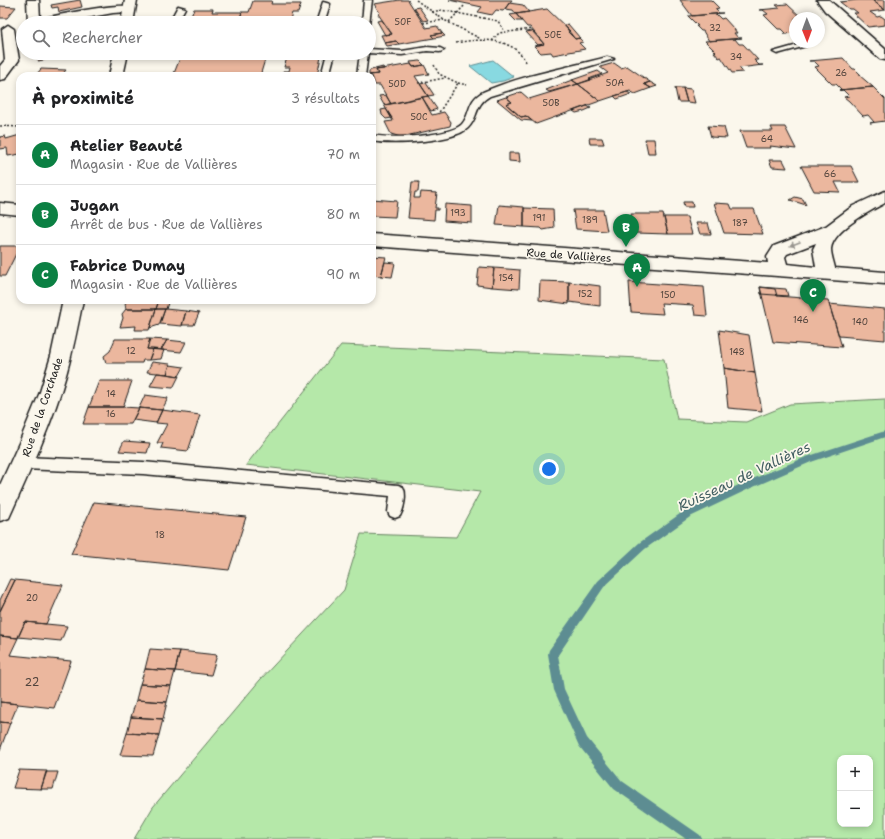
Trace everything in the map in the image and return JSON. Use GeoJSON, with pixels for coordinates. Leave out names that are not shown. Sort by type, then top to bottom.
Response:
{"type":"FeatureCollection","features":[{"type":"Feature","properties":{"kind":"main road"},"geometry":{"type":"LineString","coordinates":[[33,0],[34,16]]}},
{"type":"Feature","properties":{"kind":"main road"},"geometry":{"type":"LineString","coordinates":[[823,0],[829,8],[885,56]]}},
{"type":"Feature","properties":{"kind":"main road"},"geometry":{"type":"LineString","coordinates":[[76,16],[130,4],[128,16]]}},
{"type":"Feature","properties":{"kind":"main road"},"geometry":{"type":"LineString","coordinates":[[0,76],[12,60],[4,29],[16,27]]}},
{"type":"Feature","properties":{"kind":"main road"},"geometry":{"type":"LineString","coordinates":[[117,72],[119,60]]}},
{"type":"Feature","properties":{"kind":"main road"},"geometry":{"type":"LineString","coordinates":[[779,270],[776,257],[780,250],[832,230],[859,210],[885,196]]}},
{"type":"Feature","properties":{"kind":"main road"},"geometry":{"type":"LineString","coordinates":[[0,208],[16,210]]}},
{"type":"Feature","properties":{"kind":"main road"},"geometry":{"type":"LineString","coordinates":[[827,274],[822,249],[832,230]]}},
{"type":"Feature","properties":{"kind":"main road","name":"Rue de Vallières"},"geometry":{"type":"LineString","coordinates":[[376,240],[885,278]]}},
{"type":"Feature","properties":{"kind":"main road","name":"Rue de la Corchade"},"geometry":{"type":"LineString","coordinates":[[0,510],[23,463],[55,375],[72,304]]}},
{"type":"Feature","properties":{"kind":"lane"},"geometry":{"type":"LineString","coordinates":[[367,16],[368,0]]}},
{"type":"Feature","properties":{"kind":"lane"},"geometry":{"type":"LineString","coordinates":[[322,16],[326,4]]}},
{"type":"Feature","properties":{"kind":"lane"},"geometry":{"type":"LineString","coordinates":[[177,16],[181,8]]}},
{"type":"Feature","properties":{"kind":"lane"},"geometry":{"type":"LineString","coordinates":[[777,52],[794,48]]}},
{"type":"Feature","properties":{"kind":"lane"},"geometry":{"type":"LineString","coordinates":[[376,51],[402,52],[427,49],[440,50]]}},
{"type":"Feature","properties":{"kind":"lane"},"geometry":{"type":"LineString","coordinates":[[376,139],[392,142],[456,132],[465,126],[475,104],[485,95],[517,84],[610,58]]}},
{"type":"Feature","properties":{"kind":"lane"},"geometry":{"type":"LineString","coordinates":[[326,72],[329,60]]}},
{"type":"Feature","properties":{"kind":"lane"},"geometry":{"type":"LineString","coordinates":[[362,72],[363,60]]}},
{"type":"Feature","properties":{"kind":"lane"},"geometry":{"type":"LineString","coordinates":[[23,463],[143,468],[398,491],[395,512]]}},
{"type":"Feature","properties":{"kind":"path"},"geometry":{"type":"LineString","coordinates":[[416,0],[444,20],[481,40]]}},
{"type":"Feature","properties":{"kind":"path"},"geometry":{"type":"LineString","coordinates":[[449,22],[464,6]]}},
{"type":"Feature","properties":{"kind":"path"},"geometry":{"type":"LineString","coordinates":[[432,12],[441,10],[498,21],[505,32]]}},
{"type":"Feature","properties":{"kind":"path"},"geometry":{"type":"LineString","coordinates":[[423,23],[444,20]]}},
{"type":"Feature","properties":{"kind":"path"},"geometry":{"type":"LineString","coordinates":[[492,41],[499,33],[532,28]]}},
{"type":"Feature","properties":{"kind":"path"},"geometry":{"type":"LineString","coordinates":[[438,114],[458,83],[445,78],[435,69],[434,59],[440,50],[460,42],[481,40],[492,41],[506,44],[520,52],[524,57],[526,64]]}},
{"type":"Feature","properties":{"kind":"path"},"geometry":{"type":"LineString","coordinates":[[418,83],[445,78]]}},
{"type":"Feature","properties":{"kind":"path"},"geometry":{"type":"LineString","coordinates":[[0,126],[16,127]]}},
{"type":"Feature","properties":{"kind":"green space"},"geometry":{"type":"Polygon","coordinates":[[[341,345],[664,359],[677,419],[746,422],[790,404],[885,399],[885,839],[134,839],[153,807],[260,680],[344,590],[361,534],[456,537],[480,492],[246,465],[341,345]]]}},
{"type":"Feature","properties":{"kind":"water"},"geometry":{"type":"Polygon","coordinates":[[[493,60],[514,77],[491,83],[470,66],[493,60]]]}},
{"type":"Feature","properties":{"kind":"building"},"geometry":{"type":"Polygon","coordinates":[[[80,0],[82,7],[59,12],[58,7],[52,8],[51,5],[80,0]]]}},
{"type":"Feature","properties":{"kind":"building"},"geometry":{"type":"Polygon","coordinates":[[[408,0],[426,28],[437,26],[442,33],[431,35],[434,38],[399,44],[396,41],[385,43],[381,35],[392,34],[378,14],[380,13],[374,4],[408,0]]]}},
{"type":"Feature","properties":{"kind":"building"},"geometry":{"type":"Polygon","coordinates":[[[449,0],[512,0],[503,11],[496,10],[492,15],[478,12],[482,7],[449,0]]]}},
{"type":"Feature","properties":{"kind":"building"},"geometry":{"type":"Polygon","coordinates":[[[680,0],[711,0],[719,8],[715,9],[719,13],[723,13],[692,16],[680,0]]]}},
{"type":"Feature","properties":{"kind":"building"},"geometry":{"type":"Polygon","coordinates":[[[872,0],[885,10],[870,12],[877,17],[881,16],[885,19],[885,25],[868,27],[853,13],[858,13],[853,9],[849,9],[840,2],[872,0]]]}},
{"type":"Feature","properties":{"kind":"building"},"geometry":{"type":"Polygon","coordinates":[[[872,0],[885,0],[885,10],[872,0]]]}},
{"type":"Feature","properties":{"kind":"building"},"geometry":{"type":"Polygon","coordinates":[[[253,1],[272,1],[271,4],[301,4],[298,13],[292,13],[291,16],[241,16],[242,12],[249,12],[253,1]]]}},
{"type":"Feature","properties":{"kind":"building"},"geometry":{"type":"Polygon","coordinates":[[[509,3],[523,5],[529,12],[516,14],[513,10],[505,9],[509,3]]]}},
{"type":"Feature","properties":{"kind":"building"},"geometry":{"type":"Polygon","coordinates":[[[787,4],[796,12],[789,12],[789,34],[787,34],[782,29],[778,29],[764,15],[768,14],[763,10],[759,10],[780,8],[776,5],[787,4]]]}},
{"type":"Feature","properties":{"kind":"building"},"geometry":{"type":"Polygon","coordinates":[[[0,6],[16,7],[7,18],[0,18],[0,6]]]}},
{"type":"Feature","properties":{"kind":"building"},"geometry":{"type":"Polygon","coordinates":[[[419,7],[428,20],[423,21],[414,8],[419,7]]]}},
{"type":"Feature","properties":{"kind":"building"},"geometry":{"type":"Polygon","coordinates":[[[194,9],[213,9],[212,12],[242,12],[241,16],[191,16],[194,9]]]}},
{"type":"Feature","properties":{"kind":"building"},"geometry":{"type":"Polygon","coordinates":[[[547,9],[570,31],[568,32],[575,39],[579,38],[583,42],[579,43],[585,49],[553,55],[551,52],[541,53],[534,46],[544,44],[530,27],[527,27],[516,14],[547,9]]]}},
{"type":"Feature","properties":{"kind":"building"},"geometry":{"type":"Polygon","coordinates":[[[516,14],[522,21],[516,21],[510,15],[516,14]]]}},
{"type":"Feature","properties":{"kind":"building"},"geometry":{"type":"Polygon","coordinates":[[[716,14],[721,19],[724,18],[737,33],[734,33],[738,38],[742,38],[709,41],[703,31],[696,26],[698,26],[688,16],[716,14]]]}},
{"type":"Feature","properties":{"kind":"building"},"geometry":{"type":"Polygon","coordinates":[[[382,20],[392,34],[385,35],[377,21],[382,20]]]}},
{"type":"Feature","properties":{"kind":"building"},"geometry":{"type":"Polygon","coordinates":[[[568,24],[580,38],[575,39],[564,25],[568,24]]]}},
{"type":"Feature","properties":{"kind":"building"},"geometry":{"type":"Polygon","coordinates":[[[532,31],[544,44],[538,45],[526,32],[532,31]]]}},
{"type":"Feature","properties":{"kind":"building"},"geometry":{"type":"Polygon","coordinates":[[[442,33],[445,36],[434,38],[431,35],[442,33]]]}},
{"type":"Feature","properties":{"kind":"building"},"geometry":{"type":"Polygon","coordinates":[[[735,39],[739,44],[743,44],[758,60],[754,60],[759,65],[763,65],[739,68],[743,72],[732,73],[721,57],[719,58],[714,52],[716,52],[705,41],[735,39]]]}},
{"type":"Feature","properties":{"kind":"building"},"geometry":{"type":"Polygon","coordinates":[[[396,41],[399,44],[387,46],[385,43],[396,41]]]}},
{"type":"Feature","properties":{"kind":"building"},"geometry":{"type":"Polygon","coordinates":[[[843,58],[873,87],[842,90],[836,84],[832,84],[815,67],[819,66],[814,61],[809,61],[843,58]]]}},
{"type":"Feature","properties":{"kind":"building"},"geometry":{"type":"Polygon","coordinates":[[[179,60],[265,60],[261,72],[175,72],[179,60]]]}},
{"type":"Feature","properties":{"kind":"building"},"geometry":{"type":"Polygon","coordinates":[[[286,60],[320,60],[318,72],[283,72],[289,71],[290,67],[284,67],[286,60]]]}},
{"type":"Feature","properties":{"kind":"building"},"geometry":{"type":"Polygon","coordinates":[[[420,61],[424,65],[413,67],[410,62],[420,61]]]}},
{"type":"Feature","properties":{"kind":"building"},"geometry":{"type":"Polygon","coordinates":[[[614,63],[621,68],[627,66],[650,82],[644,84],[651,88],[635,94],[630,91],[600,101],[578,84],[608,73],[600,67],[614,63]]]}},
{"type":"Feature","properties":{"kind":"building"},"geometry":{"type":"Polygon","coordinates":[[[411,64],[413,67],[424,65],[429,74],[415,76],[428,96],[391,104],[380,85],[376,85],[376,74],[378,74],[376,70],[411,64]]]}},
{"type":"Feature","properties":{"kind":"building"},"geometry":{"type":"Polygon","coordinates":[[[383,67],[384,69],[376,70],[378,74],[376,74],[376,72],[369,72],[371,70],[383,67]]]}},
{"type":"Feature","properties":{"kind":"building"},"geometry":{"type":"Polygon","coordinates":[[[41,69],[66,70],[64,72],[38,72],[41,69]]]}},
{"type":"Feature","properties":{"kind":"building"},"geometry":{"type":"Polygon","coordinates":[[[598,71],[602,74],[589,79],[591,80],[578,84],[572,80],[598,71]]]}},
{"type":"Feature","properties":{"kind":"building"},"geometry":{"type":"Polygon","coordinates":[[[572,80],[578,84],[549,92],[546,90],[572,80]]]}},
{"type":"Feature","properties":{"kind":"building"},"geometry":{"type":"Polygon","coordinates":[[[650,82],[657,86],[651,88],[644,84],[650,82]]]}},
{"type":"Feature","properties":{"kind":"building"},"geometry":{"type":"Polygon","coordinates":[[[426,83],[434,95],[428,96],[420,84],[426,83]]]}},
{"type":"Feature","properties":{"kind":"building"},"geometry":{"type":"Polygon","coordinates":[[[578,84],[600,101],[536,124],[526,116],[521,117],[506,104],[512,102],[506,97],[521,92],[529,99],[578,84]]]}},
{"type":"Feature","properties":{"kind":"building"},"geometry":{"type":"Polygon","coordinates":[[[873,87],[885,99],[885,121],[870,123],[874,122],[868,115],[863,116],[844,97],[849,96],[843,90],[839,90],[873,87]]]}},
{"type":"Feature","properties":{"kind":"building"},"geometry":{"type":"Polygon","coordinates":[[[675,88],[683,88],[687,102],[678,102],[675,88]]]}},
{"type":"Feature","properties":{"kind":"building"},"geometry":{"type":"Polygon","coordinates":[[[683,88],[691,89],[695,103],[687,102],[683,88]]]}},
{"type":"Feature","properties":{"kind":"building"},"geometry":{"type":"Polygon","coordinates":[[[627,92],[631,94],[617,99],[614,96],[627,92]]]}},
{"type":"Feature","properties":{"kind":"building"},"geometry":{"type":"Polygon","coordinates":[[[386,95],[391,104],[384,105],[379,96],[386,95]]]}},
{"type":"Feature","properties":{"kind":"building"},"geometry":{"type":"Polygon","coordinates":[[[428,96],[437,109],[431,111],[422,97],[428,96]]]}},
{"type":"Feature","properties":{"kind":"building"},"geometry":{"type":"Polygon","coordinates":[[[422,97],[432,115],[444,112],[451,122],[450,126],[401,137],[391,134],[385,122],[393,121],[384,105],[422,97]]]}},
{"type":"Feature","properties":{"kind":"building"},"geometry":{"type":"Polygon","coordinates":[[[506,97],[512,102],[506,104],[521,117],[526,116],[532,121],[521,120],[497,100],[506,97]]]}},
{"type":"Feature","properties":{"kind":"building"},"geometry":{"type":"Polygon","coordinates":[[[587,106],[591,108],[576,113],[573,111],[587,106]]]}},
{"type":"Feature","properties":{"kind":"building"},"geometry":{"type":"Polygon","coordinates":[[[386,109],[392,118],[386,119],[382,115],[381,110],[386,109]]]}},
{"type":"Feature","properties":{"kind":"building"},"geometry":{"type":"Polygon","coordinates":[[[708,126],[724,127],[727,138],[711,137],[708,126]]]}},
{"type":"Feature","properties":{"kind":"building"},"geometry":{"type":"Polygon","coordinates":[[[771,127],[785,127],[796,149],[770,146],[771,148],[746,148],[740,131],[773,131],[771,127]]]}},
{"type":"Feature","properties":{"kind":"building"},"geometry":{"type":"Polygon","coordinates":[[[5,136],[6,139],[16,136],[16,155],[8,156],[7,148],[0,149],[0,137],[5,136]]]}},
{"type":"Feature","properties":{"kind":"building"},"geometry":{"type":"Polygon","coordinates":[[[589,138],[602,138],[604,144],[590,144],[589,138]]]}},
{"type":"Feature","properties":{"kind":"building"},"geometry":{"type":"Polygon","coordinates":[[[645,139],[654,139],[656,153],[648,153],[645,139]]]}},
{"type":"Feature","properties":{"kind":"building"},"geometry":{"type":"Polygon","coordinates":[[[509,153],[519,153],[520,162],[509,161],[509,153]]]}},
{"type":"Feature","properties":{"kind":"building"},"geometry":{"type":"Polygon","coordinates":[[[769,160],[783,160],[787,168],[772,167],[769,160]]]}},
{"type":"Feature","properties":{"kind":"building"},"geometry":{"type":"Polygon","coordinates":[[[801,166],[851,166],[859,182],[835,182],[840,192],[814,191],[801,166]]]}},
{"type":"Feature","properties":{"kind":"building"},"geometry":{"type":"Polygon","coordinates":[[[412,182],[419,182],[418,192],[415,192],[414,198],[420,198],[421,192],[437,193],[435,208],[438,208],[438,210],[435,210],[434,220],[408,218],[412,182]]]}},
{"type":"Feature","properties":{"kind":"building"},"geometry":{"type":"Polygon","coordinates":[[[795,197],[803,199],[806,205],[790,200],[795,197]]]}},
{"type":"Feature","properties":{"kind":"building"},"geometry":{"type":"Polygon","coordinates":[[[376,199],[397,201],[395,217],[376,216],[376,199]]]}},
{"type":"Feature","properties":{"kind":"building"},"geometry":{"type":"Polygon","coordinates":[[[683,202],[692,202],[693,207],[684,207],[683,202]]]}},
{"type":"Feature","properties":{"kind":"building"},"geometry":{"type":"Polygon","coordinates":[[[714,203],[730,204],[732,209],[754,209],[763,234],[724,233],[714,203]]]}},
{"type":"Feature","properties":{"kind":"building"},"geometry":{"type":"Polygon","coordinates":[[[445,204],[472,206],[472,223],[444,221],[445,204]]]}},
{"type":"Feature","properties":{"kind":"building"},"geometry":{"type":"Polygon","coordinates":[[[499,205],[524,207],[524,227],[496,225],[499,205]]]}},
{"type":"Feature","properties":{"kind":"building"},"geometry":{"type":"Polygon","coordinates":[[[524,208],[553,209],[554,228],[543,230],[541,228],[524,227],[524,208]]]}},
{"type":"Feature","properties":{"kind":"building"},"geometry":{"type":"Polygon","coordinates":[[[573,210],[603,210],[607,231],[576,229],[573,210]]]}},
{"type":"Feature","properties":{"kind":"building"},"geometry":{"type":"Polygon","coordinates":[[[631,214],[663,214],[668,234],[636,233],[631,214]]]}},
{"type":"Feature","properties":{"kind":"building"},"geometry":{"type":"Polygon","coordinates":[[[664,217],[687,217],[692,234],[668,234],[664,217]]]}},
{"type":"Feature","properties":{"kind":"building"},"geometry":{"type":"Polygon","coordinates":[[[696,223],[708,223],[711,234],[700,234],[696,223]]]}},
{"type":"Feature","properties":{"kind":"building"},"geometry":{"type":"Polygon","coordinates":[[[0,246],[16,246],[16,254],[5,276],[0,276],[0,246]]]}},
{"type":"Feature","properties":{"kind":"building"},"geometry":{"type":"Polygon","coordinates":[[[376,256],[386,257],[381,276],[376,275],[376,256]]]}},
{"type":"Feature","properties":{"kind":"building"},"geometry":{"type":"Polygon","coordinates":[[[385,262],[395,263],[392,277],[381,276],[385,262]]]}},
{"type":"Feature","properties":{"kind":"building"},"geometry":{"type":"Polygon","coordinates":[[[479,267],[494,268],[492,287],[477,285],[479,267]]]}},
{"type":"Feature","properties":{"kind":"building"},"geometry":{"type":"Polygon","coordinates":[[[494,268],[520,270],[519,289],[492,287],[494,268]]]}},
{"type":"Feature","properties":{"kind":"building"},"geometry":{"type":"Polygon","coordinates":[[[540,281],[569,282],[569,304],[539,300],[540,281]]]}},
{"type":"Feature","properties":{"kind":"building"},"geometry":{"type":"Polygon","coordinates":[[[569,282],[600,286],[600,306],[569,302],[569,282]]]}},
{"type":"Feature","properties":{"kind":"building"},"geometry":{"type":"Polygon","coordinates":[[[629,282],[704,287],[707,316],[695,315],[693,305],[661,303],[663,314],[631,312],[629,282]]]}},
{"type":"Feature","properties":{"kind":"building"},"geometry":{"type":"Polygon","coordinates":[[[760,287],[775,289],[777,296],[828,300],[842,347],[773,342],[760,287]]]}},
{"type":"Feature","properties":{"kind":"building"},"geometry":{"type":"Polygon","coordinates":[[[760,287],[786,289],[788,296],[761,294],[760,287]]]}},
{"type":"Feature","properties":{"kind":"building"},"geometry":{"type":"Polygon","coordinates":[[[125,304],[158,304],[156,309],[126,309],[125,304]]]}},
{"type":"Feature","properties":{"kind":"building"},"geometry":{"type":"Polygon","coordinates":[[[158,304],[168,304],[166,309],[156,309],[158,304]]]}},
{"type":"Feature","properties":{"kind":"building"},"geometry":{"type":"Polygon","coordinates":[[[829,304],[885,309],[885,340],[839,336],[829,304]]]}},
{"type":"Feature","properties":{"kind":"building"},"geometry":{"type":"Polygon","coordinates":[[[126,309],[156,309],[149,330],[135,330],[136,326],[120,327],[123,318],[122,314],[126,309]]]}},
{"type":"Feature","properties":{"kind":"building"},"geometry":{"type":"Polygon","coordinates":[[[156,309],[165,309],[159,325],[150,328],[156,309]]]}},
{"type":"Feature","properties":{"kind":"building"},"geometry":{"type":"Polygon","coordinates":[[[165,309],[186,311],[182,326],[160,324],[165,309]]]}},
{"type":"Feature","properties":{"kind":"building"},"geometry":{"type":"Polygon","coordinates":[[[186,311],[199,313],[194,325],[182,325],[186,311]]]}},
{"type":"Feature","properties":{"kind":"building"},"geometry":{"type":"Polygon","coordinates":[[[719,330],[749,335],[755,373],[724,368],[719,330]]]}},
{"type":"Feature","properties":{"kind":"building"},"geometry":{"type":"Polygon","coordinates":[[[115,339],[150,339],[147,349],[153,349],[149,360],[143,360],[142,363],[106,363],[104,356],[110,351],[115,339]]]}},
{"type":"Feature","properties":{"kind":"building"},"geometry":{"type":"Polygon","coordinates":[[[150,339],[167,340],[161,350],[147,349],[150,339]]]}},
{"type":"Feature","properties":{"kind":"building"},"geometry":{"type":"Polygon","coordinates":[[[167,340],[186,342],[181,352],[161,350],[167,340]]]}},
{"type":"Feature","properties":{"kind":"building"},"geometry":{"type":"Polygon","coordinates":[[[153,349],[164,350],[161,359],[149,360],[153,349]]]}},
{"type":"Feature","properties":{"kind":"building"},"geometry":{"type":"Polygon","coordinates":[[[152,362],[170,364],[167,374],[147,372],[152,362]]]}},
{"type":"Feature","properties":{"kind":"building"},"geometry":{"type":"Polygon","coordinates":[[[170,365],[184,367],[179,376],[167,374],[170,365]]]}},
{"type":"Feature","properties":{"kind":"building"},"geometry":{"type":"Polygon","coordinates":[[[724,368],[755,373],[762,411],[728,408],[724,368]]]}},
{"type":"Feature","properties":{"kind":"building"},"geometry":{"type":"Polygon","coordinates":[[[157,373],[179,376],[173,388],[150,386],[157,373]]]}},
{"type":"Feature","properties":{"kind":"building"},"geometry":{"type":"Polygon","coordinates":[[[99,381],[132,381],[123,407],[89,407],[99,381]]]}},
{"type":"Feature","properties":{"kind":"building"},"geometry":{"type":"Polygon","coordinates":[[[145,395],[168,398],[162,410],[139,408],[145,395]]]}},
{"type":"Feature","properties":{"kind":"building"},"geometry":{"type":"Polygon","coordinates":[[[89,407],[139,408],[131,424],[83,424],[89,407]]]}},
{"type":"Feature","properties":{"kind":"building"},"geometry":{"type":"Polygon","coordinates":[[[139,408],[162,410],[156,423],[133,420],[139,408]]]}},
{"type":"Feature","properties":{"kind":"building"},"geometry":{"type":"Polygon","coordinates":[[[162,410],[200,415],[188,451],[161,448],[163,443],[157,443],[167,424],[156,423],[162,410]]]}},
{"type":"Feature","properties":{"kind":"building"},"geometry":{"type":"Polygon","coordinates":[[[124,441],[150,443],[147,453],[119,451],[124,441]]]}},
{"type":"Feature","properties":{"kind":"building"},"geometry":{"type":"Polygon","coordinates":[[[94,502],[246,517],[229,570],[71,554],[94,502]]]}},
{"type":"Feature","properties":{"kind":"building"},"geometry":{"type":"Polygon","coordinates":[[[10,579],[15,580],[0,611],[0,600],[10,579]]]}},
{"type":"Feature","properties":{"kind":"building"},"geometry":{"type":"Polygon","coordinates":[[[15,580],[63,585],[46,624],[25,622],[18,638],[0,636],[0,611],[15,580]]]}},
{"type":"Feature","properties":{"kind":"building"},"geometry":{"type":"Polygon","coordinates":[[[25,622],[67,626],[61,641],[18,637],[25,622]]]}},
{"type":"Feature","properties":{"kind":"building"},"geometry":{"type":"Polygon","coordinates":[[[0,636],[18,638],[10,655],[71,661],[54,708],[0,702],[0,636]]]}},
{"type":"Feature","properties":{"kind":"building"},"geometry":{"type":"Polygon","coordinates":[[[150,649],[180,651],[175,671],[145,669],[150,649]]]}},
{"type":"Feature","properties":{"kind":"building"},"geometry":{"type":"Polygon","coordinates":[[[180,651],[217,655],[211,675],[175,671],[180,651]]]}},
{"type":"Feature","properties":{"kind":"building"},"geometry":{"type":"Polygon","coordinates":[[[145,669],[175,671],[171,686],[140,684],[145,669]]]}},
{"type":"Feature","properties":{"kind":"building"},"geometry":{"type":"Polygon","coordinates":[[[140,684],[171,686],[167,702],[136,700],[140,684]]]}},
{"type":"Feature","properties":{"kind":"building"},"geometry":{"type":"Polygon","coordinates":[[[136,700],[167,702],[163,719],[131,717],[136,700]]]}},
{"type":"Feature","properties":{"kind":"building"},"geometry":{"type":"Polygon","coordinates":[[[0,702],[18,704],[10,723],[0,722],[0,702]]]}},
{"type":"Feature","properties":{"kind":"building"},"geometry":{"type":"Polygon","coordinates":[[[131,717],[163,719],[159,735],[127,733],[131,717]]]}},
{"type":"Feature","properties":{"kind":"building"},"geometry":{"type":"Polygon","coordinates":[[[0,722],[10,723],[0,750],[0,722]]]}},
{"type":"Feature","properties":{"kind":"building"},"geometry":{"type":"Polygon","coordinates":[[[127,733],[159,735],[153,756],[120,755],[127,733]]]}},
{"type":"Feature","properties":{"kind":"building"},"geometry":{"type":"Polygon","coordinates":[[[19,770],[47,771],[41,789],[13,788],[19,770]]]}},
{"type":"Feature","properties":{"kind":"building"},"geometry":{"type":"Polygon","coordinates":[[[46,772],[58,772],[53,789],[41,789],[46,772]]]}},
{"type":"Feature","properties":{"kind":"waterway","name":"Ruisseau de Vallières"},"geometry":{"type":"LineString","coordinates":[[696,839],[618,785],[583,742],[559,690],[553,654],[601,584],[642,546],[687,514],[748,485],[809,459],[885,434]]}},
{"type":"Feature","properties":{"kind":"place","name":"Jugan"},"geometry":{"type":"Point","coordinates":[626,247]}},
{"type":"Feature","properties":{"kind":"place","name":"Atelier Beauté"},"geometry":{"type":"Point","coordinates":[637,287]}},
{"type":"Feature","properties":{"kind":"place","name":"Fabrice Dumay"},"geometry":{"type":"Point","coordinates":[813,312]}}]}
